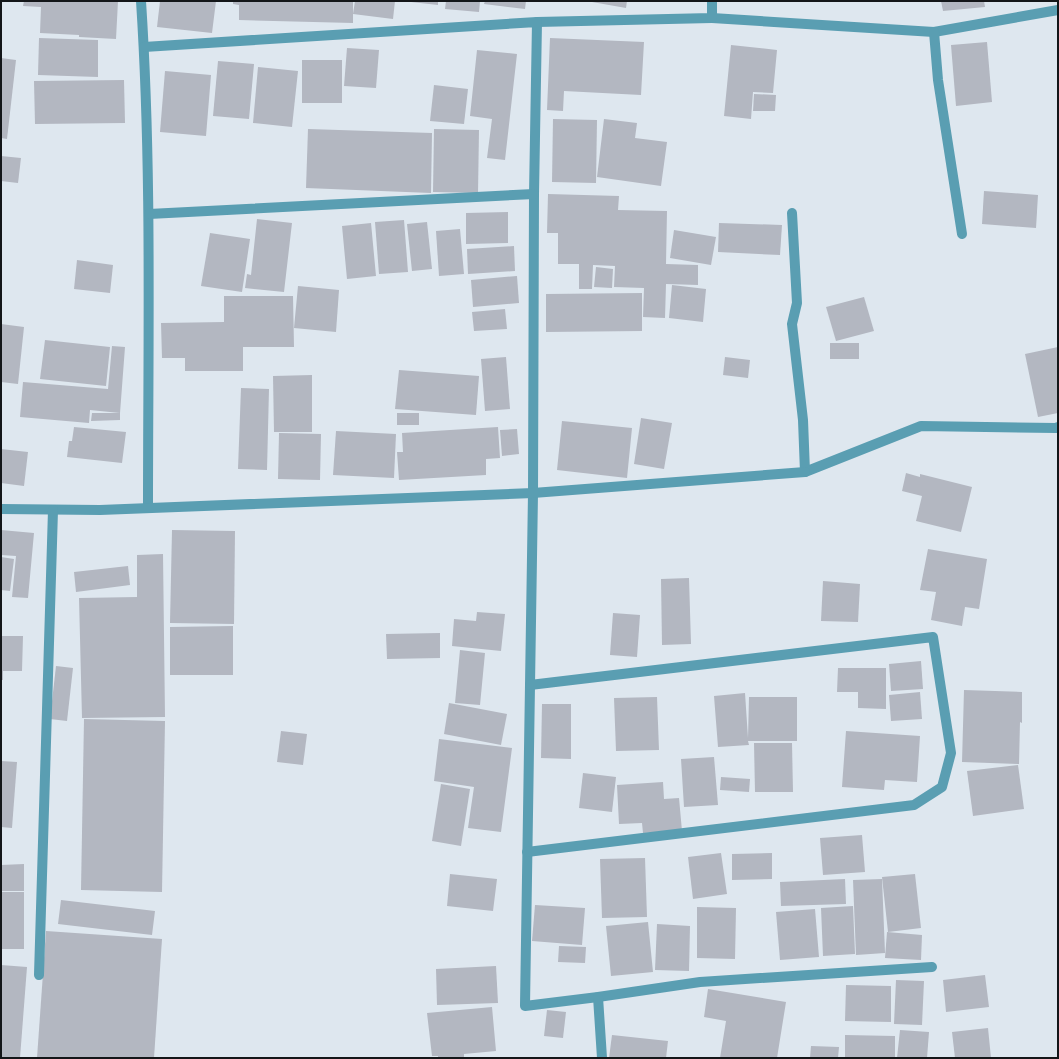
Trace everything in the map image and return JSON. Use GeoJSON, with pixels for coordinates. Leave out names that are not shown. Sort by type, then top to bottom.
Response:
{"type":"FeatureCollection","features":[{"type":"Feature","properties":{"kind":"street"},"geometry":{"type":"LineString","coordinates":[[141,1],[144,47],[149,214],[148,508]]}},
{"type":"Feature","properties":{"kind":"street"},"geometry":{"type":"LineString","coordinates":[[712,1],[712,18]]}},
{"type":"Feature","properties":{"kind":"street"},"geometry":{"type":"LineString","coordinates":[[144,47],[537,22],[712,18],[934,32],[1058,10]]}},
{"type":"Feature","properties":{"kind":"street"},"geometry":{"type":"LineString","coordinates":[[537,22],[534,194],[533,493],[525,1006],[598,998],[700,982],[932,967]]}},
{"type":"Feature","properties":{"kind":"street"},"geometry":{"type":"LineString","coordinates":[[934,32],[938,80],[962,234]]}},
{"type":"Feature","properties":{"kind":"street"},"geometry":{"type":"LineString","coordinates":[[149,214],[534,194]]}},
{"type":"Feature","properties":{"kind":"street"},"geometry":{"type":"LineString","coordinates":[[792,212],[796,304],[792,324],[803,420],[806,472]]}},
{"type":"Feature","properties":{"kind":"street"},"geometry":{"type":"LineString","coordinates":[[1,509],[100,510],[533,493],[806,472],[921,426],[1058,427]]}},
{"type":"Feature","properties":{"kind":"street"},"geometry":{"type":"LineString","coordinates":[[39,976],[53,510]]}},
{"type":"Feature","properties":{"kind":"street"},"geometry":{"type":"LineString","coordinates":[[527,852],[914,804],[942,787],[951,753],[933,637],[530,685]]}},
{"type":"Feature","properties":{"kind":"street"},"geometry":{"type":"LineString","coordinates":[[598,998],[602,1058]]}},
{"type":"Feature","properties":{"kind":"building"},"geometry":{"type":"Polygon","coordinates":[[[24,1],[118,1],[116,39],[40,33],[41,7],[23,6],[24,1]]]}},
{"type":"Feature","properties":{"kind":"building"},"geometry":{"type":"Polygon","coordinates":[[[160,1],[216,1],[212,33],[157,27],[160,1]]]}},
{"type":"Feature","properties":{"kind":"building"},"geometry":{"type":"Polygon","coordinates":[[[233,1],[353,1],[353,23],[239,20],[239,5],[233,4],[233,1]]]}},
{"type":"Feature","properties":{"kind":"building"},"geometry":{"type":"Polygon","coordinates":[[[355,1],[395,1],[393,19],[353,14],[355,1]]]}},
{"type":"Feature","properties":{"kind":"building"},"geometry":{"type":"Polygon","coordinates":[[[438,1],[438,5],[411,2],[438,1]]]}},
{"type":"Feature","properties":{"kind":"building"},"geometry":{"type":"Polygon","coordinates":[[[446,1],[480,1],[479,12],[445,9],[446,1]]]}},
{"type":"Feature","properties":{"kind":"building"},"geometry":{"type":"Polygon","coordinates":[[[485,1],[526,1],[525,9],[484,4],[485,1]]]}},
{"type":"Feature","properties":{"kind":"building"},"geometry":{"type":"Polygon","coordinates":[[[592,1],[627,1],[626,8],[592,1]]]}},
{"type":"Feature","properties":{"kind":"building"},"geometry":{"type":"Polygon","coordinates":[[[941,1],[984,1],[985,7],[943,11],[941,1]]]}},
{"type":"Feature","properties":{"kind":"building"},"geometry":{"type":"Polygon","coordinates":[[[39,38],[98,40],[98,77],[38,75],[39,38]]]}},
{"type":"Feature","properties":{"kind":"building"},"geometry":{"type":"Polygon","coordinates":[[[550,38],[644,42],[641,95],[564,91],[563,111],[547,110],[550,38]]]}},
{"type":"Feature","properties":{"kind":"building"},"geometry":{"type":"Polygon","coordinates":[[[987,42],[992,102],[956,106],[951,45],[987,42]]]}},
{"type":"Feature","properties":{"kind":"building"},"geometry":{"type":"Polygon","coordinates":[[[731,45],[777,50],[773,93],[753,92],[751,119],[724,116],[731,45]]]}},
{"type":"Feature","properties":{"kind":"building"},"geometry":{"type":"Polygon","coordinates":[[[347,48],[379,50],[376,88],[344,86],[347,48]]]}},
{"type":"Feature","properties":{"kind":"building"},"geometry":{"type":"Polygon","coordinates":[[[477,50],[517,54],[505,160],[487,158],[492,119],[470,116],[477,50]]]}},
{"type":"Feature","properties":{"kind":"building"},"geometry":{"type":"Polygon","coordinates":[[[1,58],[16,60],[7,139],[1,138],[1,58]]]}},
{"type":"Feature","properties":{"kind":"building"},"geometry":{"type":"Polygon","coordinates":[[[302,60],[342,60],[342,103],[302,103],[302,60]]]}},
{"type":"Feature","properties":{"kind":"building"},"geometry":{"type":"Polygon","coordinates":[[[218,61],[254,64],[249,119],[213,116],[218,61]]]}},
{"type":"Feature","properties":{"kind":"building"},"geometry":{"type":"Polygon","coordinates":[[[258,67],[298,71],[292,127],[253,123],[258,67]]]}},
{"type":"Feature","properties":{"kind":"building"},"geometry":{"type":"Polygon","coordinates":[[[165,71],[211,75],[206,136],[160,132],[165,71]]]}},
{"type":"Feature","properties":{"kind":"building"},"geometry":{"type":"Polygon","coordinates":[[[124,80],[125,123],[35,124],[34,81],[124,80]]]}},
{"type":"Feature","properties":{"kind":"building"},"geometry":{"type":"Polygon","coordinates":[[[434,85],[468,89],[464,124],[430,121],[434,85]]]}},
{"type":"Feature","properties":{"kind":"building"},"geometry":{"type":"Polygon","coordinates":[[[754,94],[776,95],[775,111],[753,111],[754,94]]]}},
{"type":"Feature","properties":{"kind":"building"},"geometry":{"type":"Polygon","coordinates":[[[553,119],[597,120],[596,183],[552,182],[553,119]]]}},
{"type":"Feature","properties":{"kind":"building"},"geometry":{"type":"Polygon","coordinates":[[[604,119],[637,123],[635,138],[667,142],[661,186],[597,177],[604,119]]]}},
{"type":"Feature","properties":{"kind":"building"},"geometry":{"type":"Polygon","coordinates":[[[308,129],[432,133],[431,193],[306,188],[308,129]]]}},
{"type":"Feature","properties":{"kind":"building"},"geometry":{"type":"Polygon","coordinates":[[[434,129],[479,130],[478,193],[433,192],[434,129]]]}},
{"type":"Feature","properties":{"kind":"building"},"geometry":{"type":"Polygon","coordinates":[[[1,156],[21,158],[18,183],[1,181],[1,156]]]}},
{"type":"Feature","properties":{"kind":"building"},"geometry":{"type":"Polygon","coordinates":[[[984,191],[1038,195],[1036,228],[982,224],[984,191]]]}},
{"type":"Feature","properties":{"kind":"building"},"geometry":{"type":"Polygon","coordinates":[[[548,194],[619,196],[618,210],[667,211],[666,264],[698,265],[698,285],[666,284],[665,318],[643,317],[644,288],[614,287],[615,266],[593,265],[592,289],[579,289],[579,264],[558,264],[558,233],[547,233],[548,194]]]}},
{"type":"Feature","properties":{"kind":"building"},"geometry":{"type":"Polygon","coordinates":[[[508,212],[508,243],[466,244],[466,213],[508,212]]]}},
{"type":"Feature","properties":{"kind":"building"},"geometry":{"type":"Polygon","coordinates":[[[257,219],[292,223],[284,292],[245,288],[247,274],[251,275],[257,219]]]}},
{"type":"Feature","properties":{"kind":"building"},"geometry":{"type":"Polygon","coordinates":[[[404,220],[408,272],[379,274],[375,222],[404,220]]]}},
{"type":"Feature","properties":{"kind":"building"},"geometry":{"type":"Polygon","coordinates":[[[427,222],[432,269],[412,271],[407,224],[427,222]]]}},
{"type":"Feature","properties":{"kind":"building"},"geometry":{"type":"Polygon","coordinates":[[[371,223],[376,276],[347,279],[342,226],[371,223]]]}},
{"type":"Feature","properties":{"kind":"building"},"geometry":{"type":"Polygon","coordinates":[[[719,223],[782,225],[780,255],[718,252],[719,223]]]}},
{"type":"Feature","properties":{"kind":"building"},"geometry":{"type":"Polygon","coordinates":[[[460,229],[464,274],[439,276],[436,231],[460,229]]]}},
{"type":"Feature","properties":{"kind":"building"},"geometry":{"type":"Polygon","coordinates":[[[674,230],[716,237],[711,265],[670,258],[674,230]]]}},
{"type":"Feature","properties":{"kind":"building"},"geometry":{"type":"Polygon","coordinates":[[[210,233],[250,239],[242,292],[201,286],[210,233]]]}},
{"type":"Feature","properties":{"kind":"building"},"geometry":{"type":"Polygon","coordinates":[[[514,246],[515,271],[468,274],[467,249],[514,246]]]}},
{"type":"Feature","properties":{"kind":"building"},"geometry":{"type":"Polygon","coordinates":[[[77,260],[113,265],[110,293],[74,289],[77,260]]]}},
{"type":"Feature","properties":{"kind":"building"},"geometry":{"type":"Polygon","coordinates":[[[596,267],[613,269],[612,288],[594,287],[596,267]]]}},
{"type":"Feature","properties":{"kind":"building"},"geometry":{"type":"Polygon","coordinates":[[[517,276],[519,303],[473,307],[471,280],[517,276]]]}},
{"type":"Feature","properties":{"kind":"building"},"geometry":{"type":"Polygon","coordinates":[[[672,285],[706,289],[703,322],[669,318],[672,285]]]}},
{"type":"Feature","properties":{"kind":"building"},"geometry":{"type":"Polygon","coordinates":[[[298,286],[339,290],[336,332],[294,328],[298,286]]]}},
{"type":"Feature","properties":{"kind":"building"},"geometry":{"type":"Polygon","coordinates":[[[642,293],[642,331],[546,332],[546,294],[642,293]]]}},
{"type":"Feature","properties":{"kind":"building"},"geometry":{"type":"Polygon","coordinates":[[[224,296],[293,296],[294,347],[243,347],[243,371],[185,371],[185,358],[162,358],[161,323],[224,322],[224,296]]]}},
{"type":"Feature","properties":{"kind":"building"},"geometry":{"type":"Polygon","coordinates":[[[864,297],[874,331],[836,341],[826,307],[864,297]]]}},
{"type":"Feature","properties":{"kind":"building"},"geometry":{"type":"Polygon","coordinates":[[[505,309],[507,329],[474,331],[472,312],[505,309]]]}},
{"type":"Feature","properties":{"kind":"building"},"geometry":{"type":"Polygon","coordinates":[[[1,324],[24,327],[18,384],[1,382],[1,324]]]}},
{"type":"Feature","properties":{"kind":"building"},"geometry":{"type":"Polygon","coordinates":[[[45,340],[110,347],[106,386],[40,379],[45,340]]]}},
{"type":"Feature","properties":{"kind":"building"},"geometry":{"type":"Polygon","coordinates":[[[830,343],[859,343],[859,359],[830,359],[830,343]]]}},
{"type":"Feature","properties":{"kind":"building"},"geometry":{"type":"Polygon","coordinates":[[[112,346],[125,347],[120,413],[90,410],[89,423],[20,417],[23,382],[108,389],[112,346]]]}},
{"type":"Feature","properties":{"kind":"building"},"geometry":{"type":"Polygon","coordinates":[[[1058,347],[1058,413],[1038,417],[1025,354],[1058,347]]]}},
{"type":"Feature","properties":{"kind":"building"},"geometry":{"type":"Polygon","coordinates":[[[506,357],[510,409],[485,411],[481,359],[506,357]]]}},
{"type":"Feature","properties":{"kind":"building"},"geometry":{"type":"Polygon","coordinates":[[[725,357],[750,360],[748,378],[723,375],[725,357]]]}},
{"type":"Feature","properties":{"kind":"building"},"geometry":{"type":"Polygon","coordinates":[[[399,370],[479,376],[476,415],[395,409],[399,370]]]}},
{"type":"Feature","properties":{"kind":"building"},"geometry":{"type":"Polygon","coordinates":[[[312,375],[312,432],[274,432],[273,376],[312,375]]]}},
{"type":"Feature","properties":{"kind":"building"},"geometry":{"type":"Polygon","coordinates":[[[241,388],[269,389],[267,470],[238,469],[241,388]]]}},
{"type":"Feature","properties":{"kind":"building"},"geometry":{"type":"Polygon","coordinates":[[[92,413],[120,413],[120,420],[91,421],[92,413]]]}},
{"type":"Feature","properties":{"kind":"building"},"geometry":{"type":"Polygon","coordinates":[[[397,413],[419,413],[419,425],[397,425],[397,413]]]}},
{"type":"Feature","properties":{"kind":"building"},"geometry":{"type":"Polygon","coordinates":[[[641,418],[672,423],[664,469],[634,464],[641,418]]]}},
{"type":"Feature","properties":{"kind":"building"},"geometry":{"type":"Polygon","coordinates":[[[562,421],[632,428],[627,478],[557,470],[562,421]]]}},
{"type":"Feature","properties":{"kind":"building"},"geometry":{"type":"Polygon","coordinates":[[[74,427],[126,432],[122,463],[67,457],[69,441],[72,441],[74,427]]]}},
{"type":"Feature","properties":{"kind":"building"},"geometry":{"type":"Polygon","coordinates":[[[498,427],[500,458],[486,459],[486,475],[399,480],[397,452],[403,452],[402,433],[498,427]]]}},
{"type":"Feature","properties":{"kind":"building"},"geometry":{"type":"Polygon","coordinates":[[[517,429],[519,454],[502,456],[500,430],[517,429]]]}},
{"type":"Feature","properties":{"kind":"building"},"geometry":{"type":"Polygon","coordinates":[[[336,431],[396,434],[394,478],[333,475],[336,431]]]}},
{"type":"Feature","properties":{"kind":"building"},"geometry":{"type":"Polygon","coordinates":[[[279,433],[321,434],[320,480],[278,479],[279,433]]]}},
{"type":"Feature","properties":{"kind":"building"},"geometry":{"type":"Polygon","coordinates":[[[1,449],[28,452],[24,486],[1,483],[1,449]]]}},
{"type":"Feature","properties":{"kind":"building"},"geometry":{"type":"Polygon","coordinates":[[[906,473],[920,477],[920,474],[972,487],[961,532],[916,521],[922,496],[902,491],[906,473]]]}},
{"type":"Feature","properties":{"kind":"building"},"geometry":{"type":"Polygon","coordinates":[[[1,530],[34,533],[28,598],[12,597],[16,556],[1,555],[1,530]]]}},
{"type":"Feature","properties":{"kind":"building"},"geometry":{"type":"Polygon","coordinates":[[[172,530],[235,531],[234,624],[170,623],[172,530]]]}},
{"type":"Feature","properties":{"kind":"building"},"geometry":{"type":"Polygon","coordinates":[[[928,549],[987,559],[979,609],[965,607],[962,626],[931,620],[936,592],[920,590],[928,549]]]}},
{"type":"Feature","properties":{"kind":"building"},"geometry":{"type":"Polygon","coordinates":[[[163,554],[165,717],[82,718],[79,598],[137,597],[137,555],[163,554]]]}},
{"type":"Feature","properties":{"kind":"building"},"geometry":{"type":"Polygon","coordinates":[[[1,557],[14,559],[10,591],[1,590],[1,557]]]}},
{"type":"Feature","properties":{"kind":"building"},"geometry":{"type":"Polygon","coordinates":[[[128,566],[130,585],[76,592],[74,572],[128,566]]]}},
{"type":"Feature","properties":{"kind":"building"},"geometry":{"type":"Polygon","coordinates":[[[689,578],[691,644],[662,645],[661,579],[689,578]]]}},
{"type":"Feature","properties":{"kind":"building"},"geometry":{"type":"Polygon","coordinates":[[[823,581],[860,584],[858,622],[821,621],[823,581]]]}},
{"type":"Feature","properties":{"kind":"building"},"geometry":{"type":"Polygon","coordinates":[[[477,612],[505,614],[501,651],[452,646],[454,619],[476,621],[477,612]]]}},
{"type":"Feature","properties":{"kind":"building"},"geometry":{"type":"Polygon","coordinates":[[[613,613],[640,615],[637,657],[610,655],[613,613]]]}},
{"type":"Feature","properties":{"kind":"building"},"geometry":{"type":"Polygon","coordinates":[[[233,626],[233,675],[170,675],[170,627],[233,626]]]}},
{"type":"Feature","properties":{"kind":"building"},"geometry":{"type":"Polygon","coordinates":[[[440,633],[440,658],[387,659],[386,634],[440,633]]]}},
{"type":"Feature","properties":{"kind":"building"},"geometry":{"type":"Polygon","coordinates":[[[1,636],[23,636],[22,671],[3,671],[3,680],[1,680],[1,636]]]}},
{"type":"Feature","properties":{"kind":"building"},"geometry":{"type":"Polygon","coordinates":[[[460,650],[485,653],[480,705],[455,703],[460,650]]]}},
{"type":"Feature","properties":{"kind":"building"},"geometry":{"type":"Polygon","coordinates":[[[921,661],[923,689],[891,691],[889,664],[921,661]]]}},
{"type":"Feature","properties":{"kind":"building"},"geometry":{"type":"Polygon","coordinates":[[[56,666],[73,668],[67,721],[50,719],[56,666]]]}},
{"type":"Feature","properties":{"kind":"building"},"geometry":{"type":"Polygon","coordinates":[[[838,668],[886,668],[886,709],[858,708],[858,692],[837,692],[838,668]]]}},
{"type":"Feature","properties":{"kind":"building"},"geometry":{"type":"Polygon","coordinates":[[[964,690],[1022,692],[1022,723],[1020,722],[1019,764],[962,762],[964,690]]]}},
{"type":"Feature","properties":{"kind":"building"},"geometry":{"type":"Polygon","coordinates":[[[920,692],[922,719],[891,721],[889,695],[920,692]]]}},
{"type":"Feature","properties":{"kind":"building"},"geometry":{"type":"Polygon","coordinates":[[[745,693],[748,738],[749,697],[797,697],[797,741],[748,741],[749,745],[718,747],[714,696],[745,693]]]}},
{"type":"Feature","properties":{"kind":"building"},"geometry":{"type":"Polygon","coordinates":[[[657,697],[659,750],[616,751],[614,698],[657,697]]]}},
{"type":"Feature","properties":{"kind":"building"},"geometry":{"type":"Polygon","coordinates":[[[449,703],[507,714],[501,745],[444,734],[449,703]]]}},
{"type":"Feature","properties":{"kind":"building"},"geometry":{"type":"Polygon","coordinates":[[[542,704],[571,704],[571,759],[541,758],[542,704]]]}},
{"type":"Feature","properties":{"kind":"building"},"geometry":{"type":"Polygon","coordinates":[[[84,719],[165,721],[162,892],[81,890],[84,719]]]}},
{"type":"Feature","properties":{"kind":"building"},"geometry":{"type":"Polygon","coordinates":[[[281,731],[307,734],[303,765],[277,762],[281,731]]]}},
{"type":"Feature","properties":{"kind":"building"},"geometry":{"type":"Polygon","coordinates":[[[846,731],[920,736],[917,782],[885,780],[884,790],[842,787],[846,731]]]}},
{"type":"Feature","properties":{"kind":"building"},"geometry":{"type":"Polygon","coordinates":[[[439,739],[512,748],[501,832],[468,828],[474,787],[434,781],[439,739]]]}},
{"type":"Feature","properties":{"kind":"building"},"geometry":{"type":"Polygon","coordinates":[[[754,743],[792,743],[793,792],[755,792],[754,743]]]}},
{"type":"Feature","properties":{"kind":"building"},"geometry":{"type":"Polygon","coordinates":[[[714,757],[718,805],[684,807],[681,759],[714,757]]]}},
{"type":"Feature","properties":{"kind":"building"},"geometry":{"type":"Polygon","coordinates":[[[1,761],[17,762],[12,828],[1,827],[1,761]]]}},
{"type":"Feature","properties":{"kind":"building"},"geometry":{"type":"Polygon","coordinates":[[[1018,765],[1024,809],[973,816],[967,771],[1018,765]]]}},
{"type":"Feature","properties":{"kind":"building"},"geometry":{"type":"Polygon","coordinates":[[[583,773],[616,777],[612,812],[579,808],[583,773]]]}},
{"type":"Feature","properties":{"kind":"building"},"geometry":{"type":"Polygon","coordinates":[[[721,777],[750,779],[749,792],[720,790],[721,777]]]}},
{"type":"Feature","properties":{"kind":"building"},"geometry":{"type":"Polygon","coordinates":[[[663,782],[664,799],[679,798],[682,831],[643,833],[642,823],[619,824],[617,785],[663,782]]]}},
{"type":"Feature","properties":{"kind":"building"},"geometry":{"type":"Polygon","coordinates":[[[441,784],[470,789],[461,846],[432,841],[441,784]]]}},
{"type":"Feature","properties":{"kind":"building"},"geometry":{"type":"Polygon","coordinates":[[[862,835],[865,872],[823,875],[820,838],[862,835]]]}},
{"type":"Feature","properties":{"kind":"building"},"geometry":{"type":"Polygon","coordinates":[[[721,853],[727,894],[693,899],[688,857],[721,853]]]}},
{"type":"Feature","properties":{"kind":"building"},"geometry":{"type":"Polygon","coordinates":[[[772,853],[772,879],[732,880],[732,854],[772,853]]]}},
{"type":"Feature","properties":{"kind":"building"},"geometry":{"type":"Polygon","coordinates":[[[645,858],[647,917],[602,918],[600,859],[645,858]]]}},
{"type":"Feature","properties":{"kind":"building"},"geometry":{"type":"Polygon","coordinates":[[[24,864],[24,891],[1,891],[1,865],[24,864]]]}},
{"type":"Feature","properties":{"kind":"building"},"geometry":{"type":"Polygon","coordinates":[[[450,874],[497,879],[493,911],[447,906],[450,874]]]}},
{"type":"Feature","properties":{"kind":"building"},"geometry":{"type":"Polygon","coordinates":[[[915,874],[921,928],[888,932],[882,877],[915,874]]]}},
{"type":"Feature","properties":{"kind":"building"},"geometry":{"type":"Polygon","coordinates":[[[845,879],[846,904],[781,906],[780,882],[845,879]]]}},
{"type":"Feature","properties":{"kind":"building"},"geometry":{"type":"Polygon","coordinates":[[[882,879],[885,953],[856,955],[853,880],[882,879]]]}},
{"type":"Feature","properties":{"kind":"building"},"geometry":{"type":"Polygon","coordinates":[[[1,892],[24,892],[24,949],[1,949],[1,892]]]}},
{"type":"Feature","properties":{"kind":"building"},"geometry":{"type":"Polygon","coordinates":[[[61,900],[155,911],[152,935],[58,924],[61,900]]]}},
{"type":"Feature","properties":{"kind":"building"},"geometry":{"type":"Polygon","coordinates":[[[535,905],[585,908],[582,945],[532,941],[535,905]]]}},
{"type":"Feature","properties":{"kind":"building"},"geometry":{"type":"Polygon","coordinates":[[[853,906],[855,954],[823,956],[821,908],[853,906]]]}},
{"type":"Feature","properties":{"kind":"building"},"geometry":{"type":"Polygon","coordinates":[[[697,907],[736,908],[735,959],[697,958],[697,907]]]}},
{"type":"Feature","properties":{"kind":"building"},"geometry":{"type":"Polygon","coordinates":[[[815,909],[819,957],[780,960],[776,912],[815,909]]]}},
{"type":"Feature","properties":{"kind":"building"},"geometry":{"type":"Polygon","coordinates":[[[648,922],[653,972],[611,976],[606,926],[648,922]]]}},
{"type":"Feature","properties":{"kind":"building"},"geometry":{"type":"Polygon","coordinates":[[[657,924],[690,926],[689,971],[655,970],[657,924]]]}},
{"type":"Feature","properties":{"kind":"building"},"geometry":{"type":"Polygon","coordinates":[[[46,931],[162,939],[154,1058],[37,1058],[46,931]]]}},
{"type":"Feature","properties":{"kind":"building"},"geometry":{"type":"Polygon","coordinates":[[[887,932],[922,935],[921,960],[885,958],[887,932]]]}},
{"type":"Feature","properties":{"kind":"building"},"geometry":{"type":"Polygon","coordinates":[[[559,946],[586,947],[585,963],[558,962],[559,946]]]}},
{"type":"Feature","properties":{"kind":"building"},"geometry":{"type":"Polygon","coordinates":[[[1,965],[27,967],[20,1058],[1,1058],[1,965]]]}},
{"type":"Feature","properties":{"kind":"building"},"geometry":{"type":"Polygon","coordinates":[[[496,966],[498,1003],[437,1005],[436,969],[496,966]]]}},
{"type":"Feature","properties":{"kind":"building"},"geometry":{"type":"Polygon","coordinates":[[[985,975],[989,1007],[946,1012],[943,980],[985,975]]]}},
{"type":"Feature","properties":{"kind":"building"},"geometry":{"type":"Polygon","coordinates":[[[896,980],[924,981],[922,1025],[894,1024],[896,980]]]}},
{"type":"Feature","properties":{"kind":"building"},"geometry":{"type":"Polygon","coordinates":[[[846,985],[891,986],[891,1022],[845,1021],[846,985]]]}},
{"type":"Feature","properties":{"kind":"building"},"geometry":{"type":"Polygon","coordinates":[[[708,989],[786,1002],[777,1058],[720,1058],[726,1021],[704,1017],[708,989]]]}},
{"type":"Feature","properties":{"kind":"building"},"geometry":{"type":"Polygon","coordinates":[[[492,1007],[496,1051],[464,1054],[464,1058],[438,1058],[438,1056],[432,1056],[427,1013],[492,1007]]]}},
{"type":"Feature","properties":{"kind":"building"},"geometry":{"type":"Polygon","coordinates":[[[547,1010],[566,1012],[563,1038],[544,1036],[547,1010]]]}},
{"type":"Feature","properties":{"kind":"building"},"geometry":{"type":"Polygon","coordinates":[[[988,1028],[991,1058],[955,1058],[952,1032],[988,1028]]]}},
{"type":"Feature","properties":{"kind":"building"},"geometry":{"type":"Polygon","coordinates":[[[900,1030],[929,1032],[927,1058],[897,1058],[900,1030]]]}},
{"type":"Feature","properties":{"kind":"building"},"geometry":{"type":"Polygon","coordinates":[[[612,1035],[668,1041],[666,1058],[609,1058],[612,1035]]]}},
{"type":"Feature","properties":{"kind":"building"},"geometry":{"type":"Polygon","coordinates":[[[845,1035],[895,1036],[895,1058],[845,1058],[845,1035]]]}},
{"type":"Feature","properties":{"kind":"building"},"geometry":{"type":"Polygon","coordinates":[[[811,1046],[839,1047],[838,1058],[810,1058],[811,1046]]]}}]}
